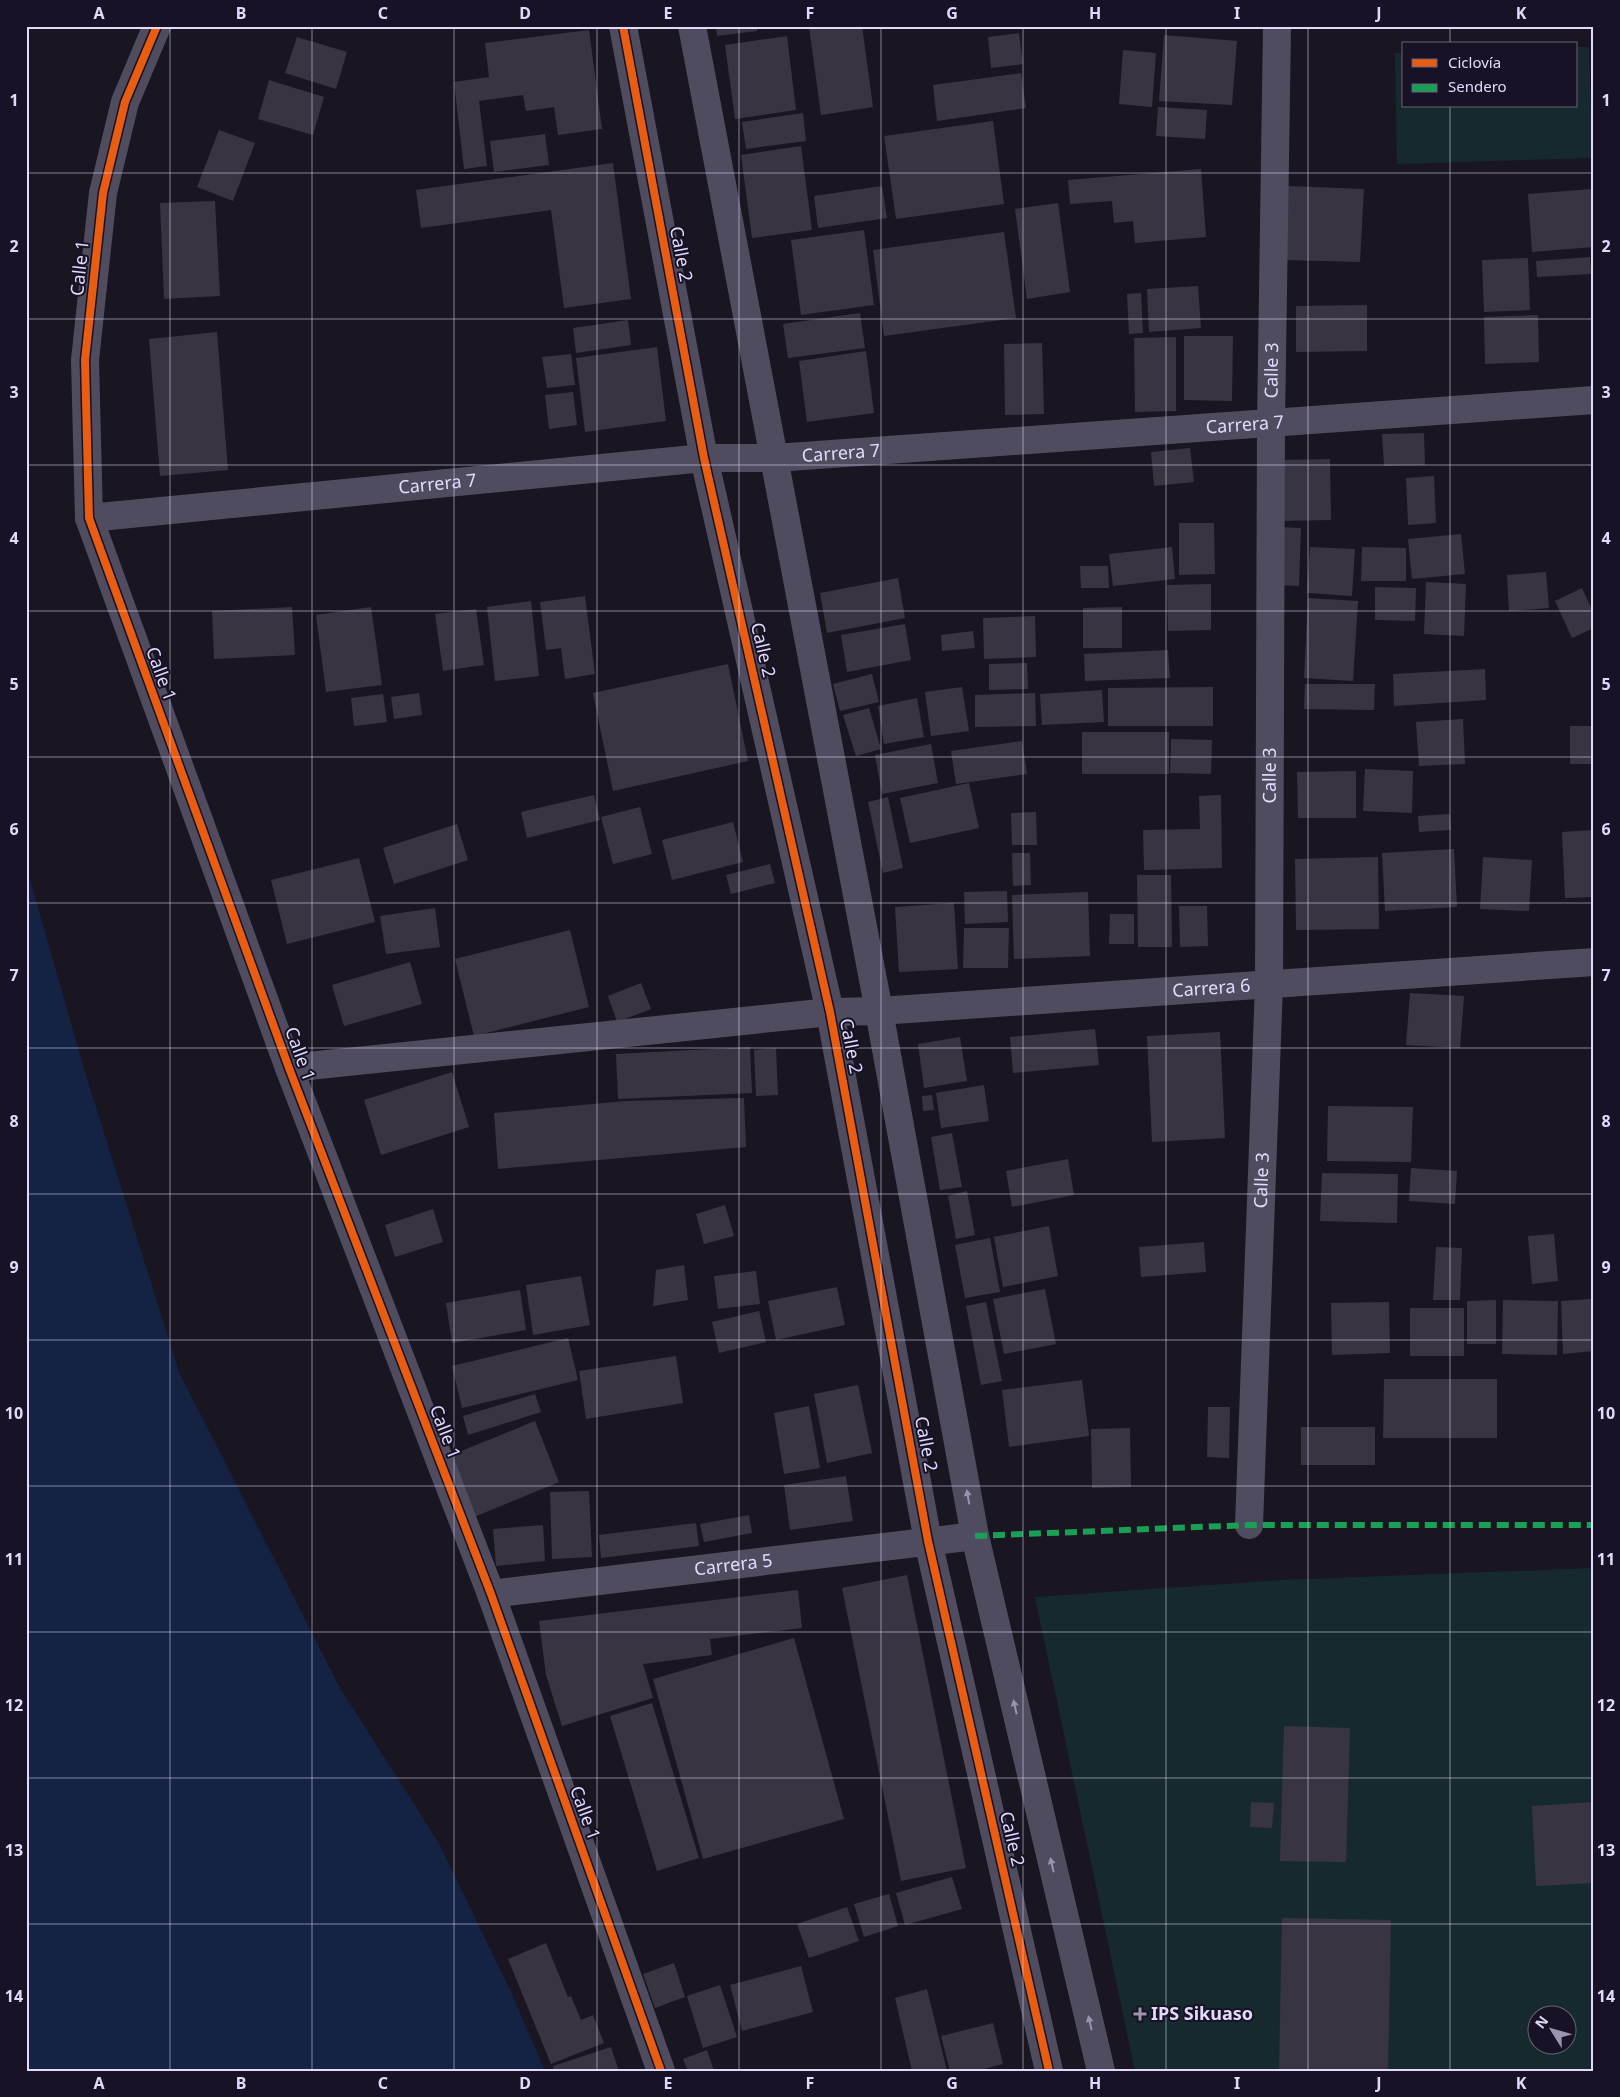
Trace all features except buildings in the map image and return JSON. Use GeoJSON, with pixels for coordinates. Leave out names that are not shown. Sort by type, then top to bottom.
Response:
{"type":"FeatureCollection","features":[{"type":"Feature","properties":{"kind":"street","name":"Calle 1"},"geometry":{"type":"LineString","coordinates":[[157,26],[124,102],[103,193],[84,360],[89,518],[289,1068],[491,1594],[660,2071]]}},
{"type":"Feature","properties":{"kind":"street","name":"Calle 2"},"geometry":{"type":"LineString","coordinates":[[623,26],[704,458],[830,1012],[928,1541],[1049,2071]]}},
{"type":"Feature","properties":{"kind":"street","name":"Calle 2"},"geometry":{"type":"LineString","coordinates":[[692,26],[879,1011],[975,1536],[1101,2071]]}},
{"type":"Feature","properties":{"kind":"street","name":"Calle 3"},"geometry":{"type":"LineString","coordinates":[[1249,1525],[1269,984],[1271,424],[1277,26]]}},
{"type":"Feature","properties":{"kind":"street","name":"Carrera 7"},"geometry":{"type":"LineString","coordinates":[[89,518],[704,458],[775,458],[1594,400]]}},
{"type":"Feature","properties":{"kind":"street","name":"Carrera 6"},"geometry":{"type":"LineString","coordinates":[[289,1068],[830,1012],[879,1011],[1594,962]]}},
{"type":"Feature","properties":{"kind":"street","name":"Carrera 5"},"geometry":{"type":"LineString","coordinates":[[491,1594],[975,1536]]}},
{"type":"Feature","properties":{"kind":"green space"},"geometry":{"type":"Polygon","coordinates":[[[1578,47],[1589,47],[1592,158],[1397,164],[1395,53],[1402,53],[1402,108],[1578,108],[1578,47]]]}},
{"type":"Feature","properties":{"kind":"green space"},"geometry":{"type":"Polygon","coordinates":[[[1594,1568],[1594,2071],[1135,2071],[1035,1597],[1282,1580],[1594,1568]]]}},
{"type":"Feature","properties":{"kind":"water"},"geometry":{"type":"Polygon","coordinates":[[[26,866],[85,1072],[179,1372],[340,1688],[439,1843],[511,1992],[545,2071],[26,2071],[26,866]]]}},
{"type":"Feature","properties":{"kind":"marked path"},"geometry":{"type":"LineString","coordinates":[[975,1536],[1249,1525],[1594,1525]]}},
{"type":"Feature","properties":{"kind":"cycle path"},"geometry":{"type":"LineString","coordinates":[[157,26],[125,102],[103,193],[85,360],[89,518],[289,1068],[491,1594],[661,2071]]}},
{"type":"Feature","properties":{"kind":"cycle path"},"geometry":{"type":"LineString","coordinates":[[623,26],[704,458],[830,1012],[928,1541],[1049,2071]]}},
{"type":"Feature","properties":{"kind":"place","name":"IPS Sikuaso"},"geometry":{"type":"Point","coordinates":[1140,2014]}}]}
